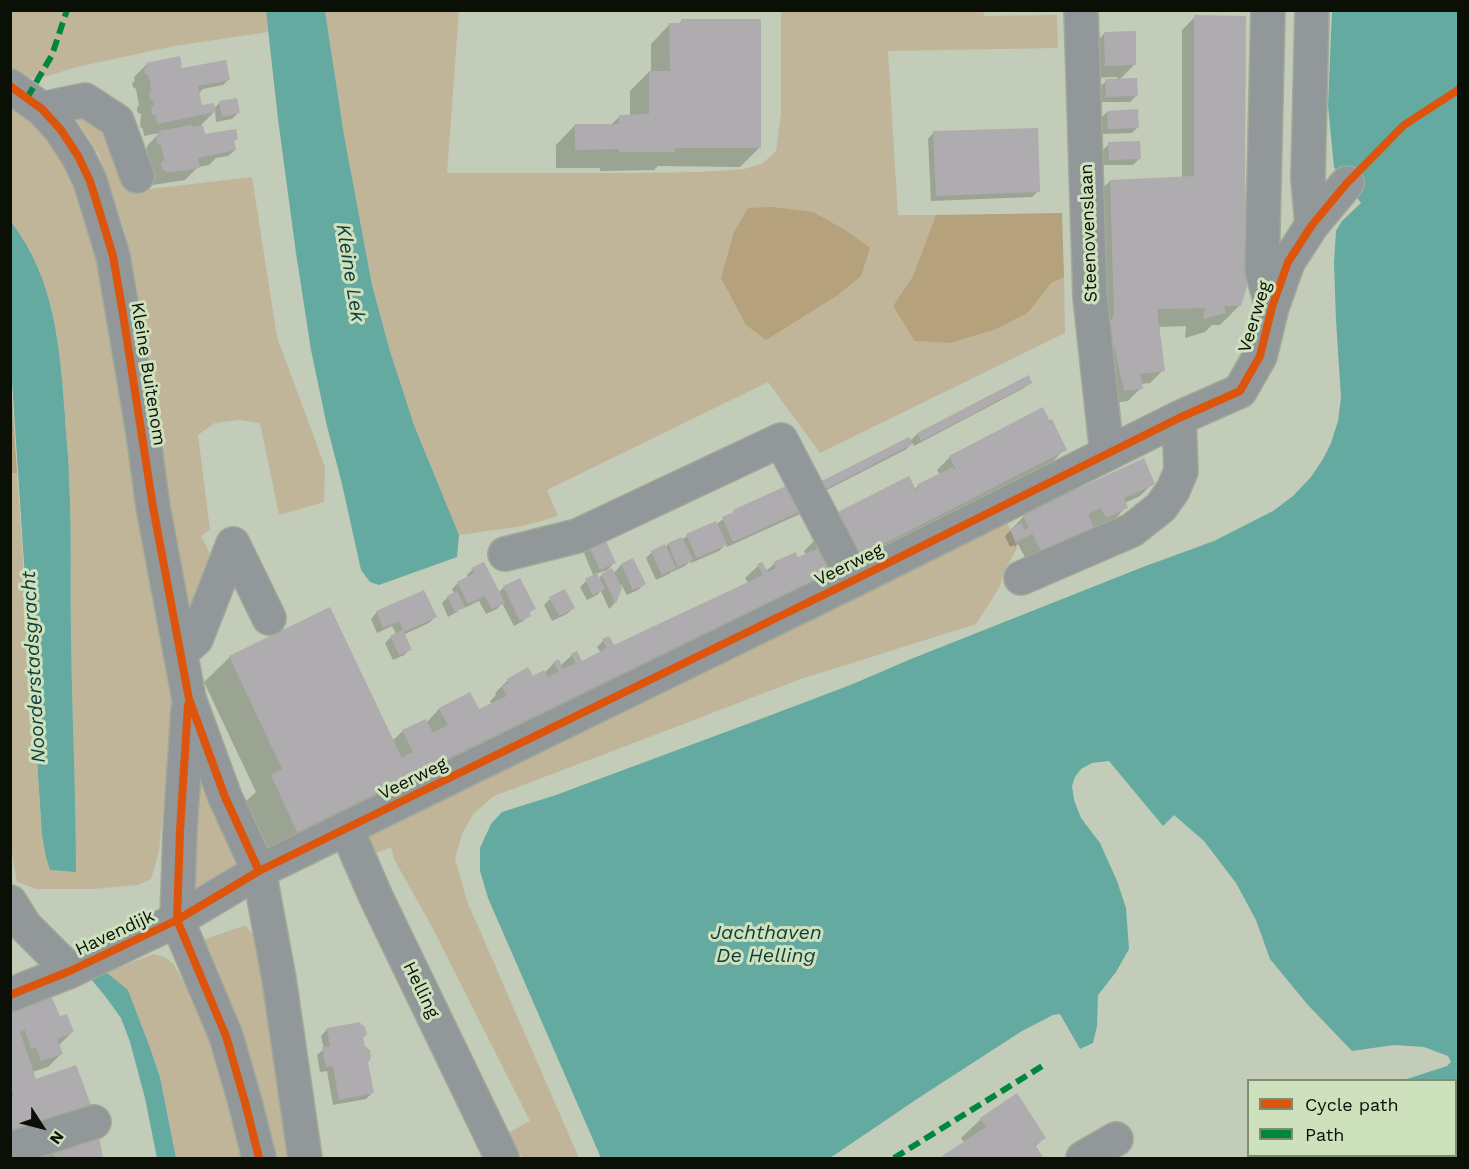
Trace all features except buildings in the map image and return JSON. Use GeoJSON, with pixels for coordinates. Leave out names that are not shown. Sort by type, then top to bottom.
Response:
{"type":"FeatureCollection","features":[{"type":"Feature","properties":{"kind":"street","name":"Steenovenslaan"},"geometry":{"type":"LineString","coordinates":[[1082,10],[1090,297],[1107,454]]}},
{"type":"Feature","properties":{"kind":"street","name":"Veerweg"},"geometry":{"type":"LineString","coordinates":[[1268,10],[1262,271],[1272,307]]}},
{"type":"Feature","properties":{"kind":"street"},"geometry":{"type":"LineString","coordinates":[[1312,10],[1308,178],[1312,225]]}},
{"type":"Feature","properties":{"kind":"street","name":"Kleine Buitenom"},"geometry":{"type":"LineString","coordinates":[[10,86],[42,108],[61,130],[78,156],[90,181],[113,256],[153,507],[189,699],[225,797],[258,871]]}},
{"type":"Feature","properties":{"kind":"street"},"geometry":{"type":"LineString","coordinates":[[42,108],[85,100],[117,121],[137,176]]}},
{"type":"Feature","properties":{"kind":"street","name":"Veerweg"},"geometry":{"type":"LineString","coordinates":[[258,871],[854,580],[1179,418],[1240,391],[1260,356],[1272,307],[1288,262],[1312,225],[1347,183]]}},
{"type":"Feature","properties":{"kind":"street"},"geometry":{"type":"LineString","coordinates":[[1021,578],[1132,530],[1161,507],[1173,490],[1180,471],[1179,418]]}},
{"type":"Feature","properties":{"kind":"street","name":"Veerweg"},"geometry":{"type":"LineString","coordinates":[[505,554],[577,536],[781,440],[854,580]]}},
{"type":"Feature","properties":{"kind":"street"},"geometry":{"type":"LineString","coordinates":[[180,653],[196,639],[233,544],[268,618]]}},
{"type":"Feature","properties":{"kind":"street","name":"Kleine Buitenom"},"geometry":{"type":"LineString","coordinates":[[177,920],[180,831],[189,699]]}},
{"type":"Feature","properties":{"kind":"street","name":"Helling"},"geometry":{"type":"LineString","coordinates":[[346,828],[495,1155]]}},
{"type":"Feature","properties":{"kind":"street"},"geometry":{"type":"LineString","coordinates":[[258,871],[279,979],[305,1158]]}},
{"type":"Feature","properties":{"kind":"street","name":"Havendijk"},"geometry":{"type":"LineString","coordinates":[[10,995],[70,971],[177,920],[258,871]]}},
{"type":"Feature","properties":{"kind":"street"},"geometry":{"type":"LineString","coordinates":[[10,902],[25,926],[70,971]]}},
{"type":"Feature","properties":{"kind":"street"},"geometry":{"type":"LineString","coordinates":[[177,920],[226,1036],[259,1158]]}},
{"type":"Feature","properties":{"kind":"street"},"geometry":{"type":"LineString","coordinates":[[10,1149],[94,1122]]}},
{"type":"Feature","properties":{"kind":"street"},"geometry":{"type":"LineString","coordinates":[[1083,1158],[1116,1139]]}},
{"type":"Feature","properties":{"kind":"shaded area"},"geometry":{"type":"Polygon","coordinates":[[[983,10],[984,16],[1057,15],[1058,48],[888,51],[898,215],[936,215],[913,276],[893,306],[1029,313],[1051,282],[1064,277],[1065,333],[820,453],[768,382],[547,490],[558,516],[523,526],[459,535],[414,425],[372,285],[344,135],[325,11],[459,11],[447,173],[635,173],[744,169],[763,163],[776,151],[781,113],[781,11],[983,10]]]}},
{"type":"Feature","properties":{"kind":"shaded area"},"geometry":{"type":"Polygon","coordinates":[[[10,11],[266,11],[268,32],[174,46],[77,67],[37,79],[17,76],[11,72],[10,11]]]}},
{"type":"Feature","properties":{"kind":"shaded area"},"geometry":{"type":"Polygon","coordinates":[[[10,100],[36,116],[94,210],[174,701],[159,852],[151,879],[138,885],[93,889],[36,889],[17,882],[11,848],[10,473],[17,473],[42,835],[50,870],[76,872],[69,464],[61,365],[53,314],[46,290],[26,244],[11,222],[10,100]]]}},
{"type":"Feature","properties":{"kind":"shaded area"},"geometry":{"type":"Polygon","coordinates":[[[71,111],[111,133],[133,191],[252,177],[277,337],[325,467],[324,502],[279,515],[260,423],[239,420],[215,423],[198,435],[210,530],[201,536],[214,561],[200,606],[185,609],[125,231],[98,153],[71,111]]]}},
{"type":"Feature","properties":{"kind":"shaded area"},"geometry":{"type":"Polygon","coordinates":[[[773,207],[813,212],[845,230],[870,248],[861,276],[838,295],[766,340],[746,325],[721,278],[734,232],[748,208],[773,207]]]}},
{"type":"Feature","properties":{"kind":"shaded area"},"geometry":{"type":"Polygon","coordinates":[[[1062,213],[1064,277],[1051,283],[1029,312],[996,329],[951,343],[915,341],[893,306],[913,276],[936,215],[1062,213]]]}},
{"type":"Feature","properties":{"kind":"shaded area"},"geometry":{"type":"Polygon","coordinates":[[[10,366],[17,473],[10,473],[10,366]]]}},
{"type":"Feature","properties":{"kind":"shaded area"},"geometry":{"type":"Polygon","coordinates":[[[1007,522],[1017,548],[1004,572],[999,588],[976,624],[798,680],[494,796],[474,813],[462,834],[455,859],[467,901],[579,1158],[522,1158],[508,1133],[530,1121],[432,927],[394,859],[391,847],[369,856],[364,848],[369,832],[1007,522]]]}},
{"type":"Feature","properties":{"kind":"shaded area"},"geometry":{"type":"Polygon","coordinates":[[[198,762],[250,866],[192,894],[198,762]]]}},
{"type":"Feature","properties":{"kind":"shaded area"},"geometry":{"type":"Polygon","coordinates":[[[246,926],[253,934],[275,987],[298,1158],[268,1158],[203,940],[246,926]]]}},
{"type":"Feature","properties":{"kind":"shaded area"},"geometry":{"type":"Polygon","coordinates":[[[154,954],[173,963],[214,1036],[244,1158],[176,1158],[160,1077],[149,1045],[128,990],[106,972],[154,954]]]}},
{"type":"Feature","properties":{"kind":"water","name":"Kleine Lek"},"geometry":{"type":"Polygon","coordinates":[[[266,11],[325,11],[344,135],[372,285],[414,425],[459,535],[457,557],[379,585],[370,582],[361,570],[311,350],[278,119],[266,11]]]}},
{"type":"Feature","properties":{"kind":"water","name":"Jachthaven De Helling"},"geometry":{"type":"Polygon","coordinates":[[[1332,11],[1458,11],[1458,1158],[1367,1158],[1457,1157],[1457,1079],[1407,1079],[1447,1066],[1451,1062],[1448,1056],[1424,1047],[1394,1045],[1352,1051],[1307,1004],[1270,959],[1256,920],[1236,883],[1204,841],[1174,815],[1163,826],[1109,761],[1092,763],[1081,769],[1072,786],[1074,800],[1081,818],[1100,843],[1126,908],[1129,949],[1116,972],[1098,995],[1097,1026],[1093,1043],[1080,1049],[1060,1014],[1053,1015],[1022,1031],[830,1158],[601,1158],[488,898],[480,871],[480,848],[491,824],[502,812],[556,795],[853,684],[1143,567],[1214,541],[1273,511],[1293,496],[1311,477],[1323,459],[1338,421],[1341,398],[1334,263],[1336,231],[1342,221],[1361,203],[1334,167],[1328,106],[1332,11]]]}},
{"type":"Feature","properties":{"kind":"water","name":"Noorderstadsgracht"},"geometry":{"type":"Polygon","coordinates":[[[11,222],[26,244],[46,290],[53,314],[61,365],[70,499],[76,872],[50,870],[42,835],[11,366],[11,222]]]}},
{"type":"Feature","properties":{"kind":"water"},"geometry":{"type":"Polygon","coordinates":[[[106,972],[128,990],[149,1045],[160,1077],[176,1158],[157,1158],[145,1098],[130,1042],[121,1018],[91,979],[106,972]]]}},
{"type":"Feature","properties":{"kind":"ferry route"},"geometry":{"type":"LineString","coordinates":[[1358,172],[1404,125],[1458,90]]}},
{"type":"Feature","properties":{"kind":"marked path"},"geometry":{"type":"LineString","coordinates":[[27,98],[52,55],[67,10]]}},
{"type":"Feature","properties":{"kind":"marked path"},"geometry":{"type":"LineString","coordinates":[[894,1158],[1044,1065]]}},
{"type":"Feature","properties":{"kind":"cycle path"},"geometry":{"type":"LineString","coordinates":[[10,86],[42,109],[61,130],[78,156],[90,181],[113,256],[153,507],[189,699],[225,797],[259,871]]}},
{"type":"Feature","properties":{"kind":"cycle path"},"geometry":{"type":"LineString","coordinates":[[10,995],[70,971],[177,920],[259,871],[1179,418],[1240,391],[1260,356],[1272,307],[1288,262],[1312,225],[1347,183],[1404,125],[1458,90]]}},
{"type":"Feature","properties":{"kind":"cycle path"},"geometry":{"type":"LineString","coordinates":[[188,705],[177,920],[226,1036],[259,1158]]}}]}
